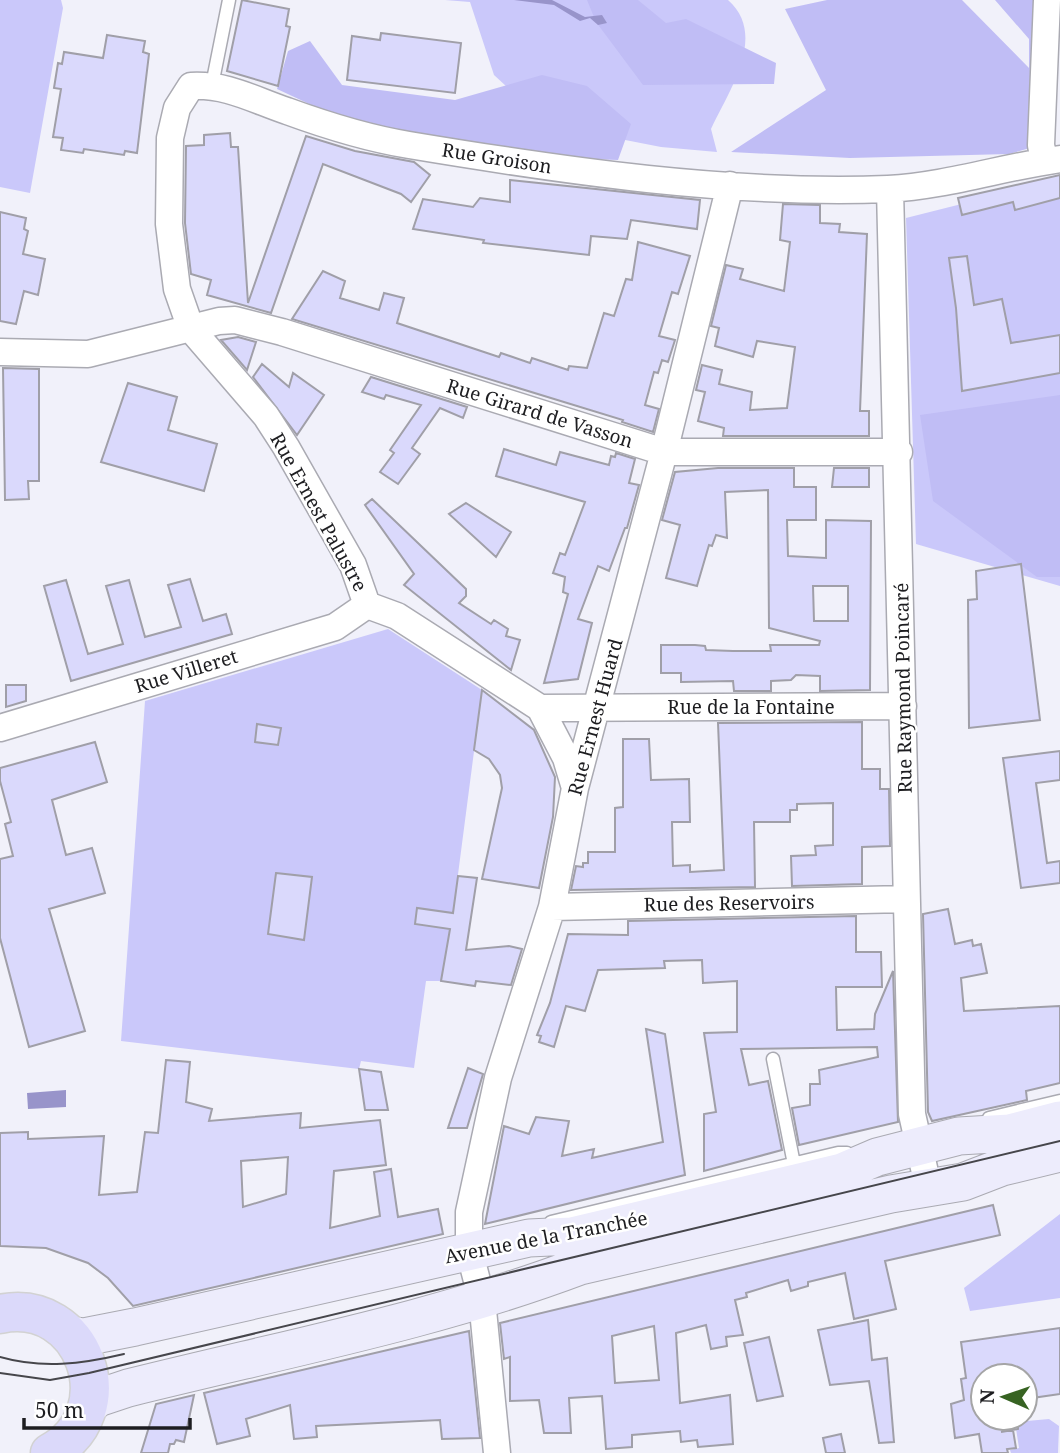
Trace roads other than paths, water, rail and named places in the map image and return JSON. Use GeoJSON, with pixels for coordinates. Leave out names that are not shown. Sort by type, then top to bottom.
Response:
{"type":"FeatureCollection","features":[{"type":"Feature","properties":{"kind":"main road","name":"Avenue de la Tranchée"},"geometry":{"type":"LineString","coordinates":[[70,1335],[84,1337],[135,1327],[529,1238],[572,1236],[860,1166],[877,1157],[959,1136],[1010,1133],[1060,1120]]}},
{"type":"Feature","properties":{"kind":"main road","name":"Avenue de la Tranchée"},"geometry":{"type":"LineString","coordinates":[[88,1406],[98,1398],[128,1388],[437,1314],[562,1280],[580,1266],[928,1186],[994,1177],[1060,1153]]}},
{"type":"Feature","properties":{"kind":"main road"},"geometry":{"type":"LineString","coordinates":[[0,1314],[34,1314],[59,1326],[70,1335],[86,1362],[90,1383],[88,1406],[71,1437],[50,1453]]}},
{"type":"Feature","properties":{"kind":"street"},"geometry":{"type":"LineString","coordinates":[[1047,0],[1041,145],[1052,160]]}},
{"type":"Feature","properties":{"kind":"street","name":"Rue Groison"},"geometry":{"type":"LineString","coordinates":[[212,85],[244,93],[279,109],[359,136],[529,165],[730,185],[890,189],[1007,171],[1052,160]]}},
{"type":"Feature","properties":{"kind":"street"},"geometry":{"type":"LineString","coordinates":[[191,330],[177,289],[170,245],[170,138],[183,95],[191,86],[212,85]]}},
{"type":"Feature","properties":{"kind":"street","name":"Rue Ernest Huard"},"geometry":{"type":"LineString","coordinates":[[497,1453],[482,1300],[469,1250],[469,1212],[498,1078],[552,907],[575,788],[664,452],[730,185]]}},
{"type":"Feature","properties":{"kind":"street","name":"Rue Raymond Poincaré"},"geometry":{"type":"LineString","coordinates":[[890,189],[912,1114],[928,1186]]}},
{"type":"Feature","properties":{"kind":"street","name":"Rue Girard de Vasson"},"geometry":{"type":"LineString","coordinates":[[0,352],[88,354],[219,321],[255,325],[664,452],[898,452]]}},
{"type":"Feature","properties":{"kind":"street","name":"Rue Ernest Palustre"},"geometry":{"type":"LineString","coordinates":[[191,330],[265,416],[286,447],[353,565],[367,605],[397,616],[540,708],[566,758],[575,788]]}},
{"type":"Feature","properties":{"kind":"street","name":"Rue Villeret"},"geometry":{"type":"LineString","coordinates":[[0,728],[335,627],[367,605]]}},
{"type":"Feature","properties":{"kind":"street","name":"Rue de la Fontaine"},"geometry":{"type":"LineString","coordinates":[[598,708],[903,706]]}},
{"type":"Feature","properties":{"kind":"street"},"geometry":{"type":"LineString","coordinates":[[540,708],[598,708]]}},
{"type":"Feature","properties":{"kind":"street","name":"Rue des Reservoirs"},"geometry":{"type":"LineString","coordinates":[[552,907],[906,899]]}},
{"type":"Feature","properties":{"kind":"lane"},"geometry":{"type":"LineString","coordinates":[[212,85],[229,0]]}},
{"type":"Feature","properties":{"kind":"lane"},"geometry":{"type":"LineString","coordinates":[[773,1059],[794,1164]]}},
{"type":"Feature","properties":{"kind":"lane"},"geometry":{"type":"LineString","coordinates":[[980,1136],[989,1118],[1060,1101]]}},
{"type":"Feature","properties":{"kind":"lane"},"geometry":{"type":"LineString","coordinates":[[529,1238],[548,1222],[794,1164],[848,1153],[860,1166]]}},
{"type":"Feature","properties":{"kind":"lane"},"geometry":{"type":"LineString","coordinates":[[890,1209],[911,1203],[928,1186]]}},
{"type":"Feature","properties":{"kind":"tram line"},"geometry":{"type":"LineString","coordinates":[[0,1373],[50,1380],[89,1373],[1060,1141]]}},
{"type":"Feature","properties":{"kind":"tram line"},"geometry":{"type":"LineString","coordinates":[[0,1357],[31,1363],[62,1364],[124,1354]]}}]}
